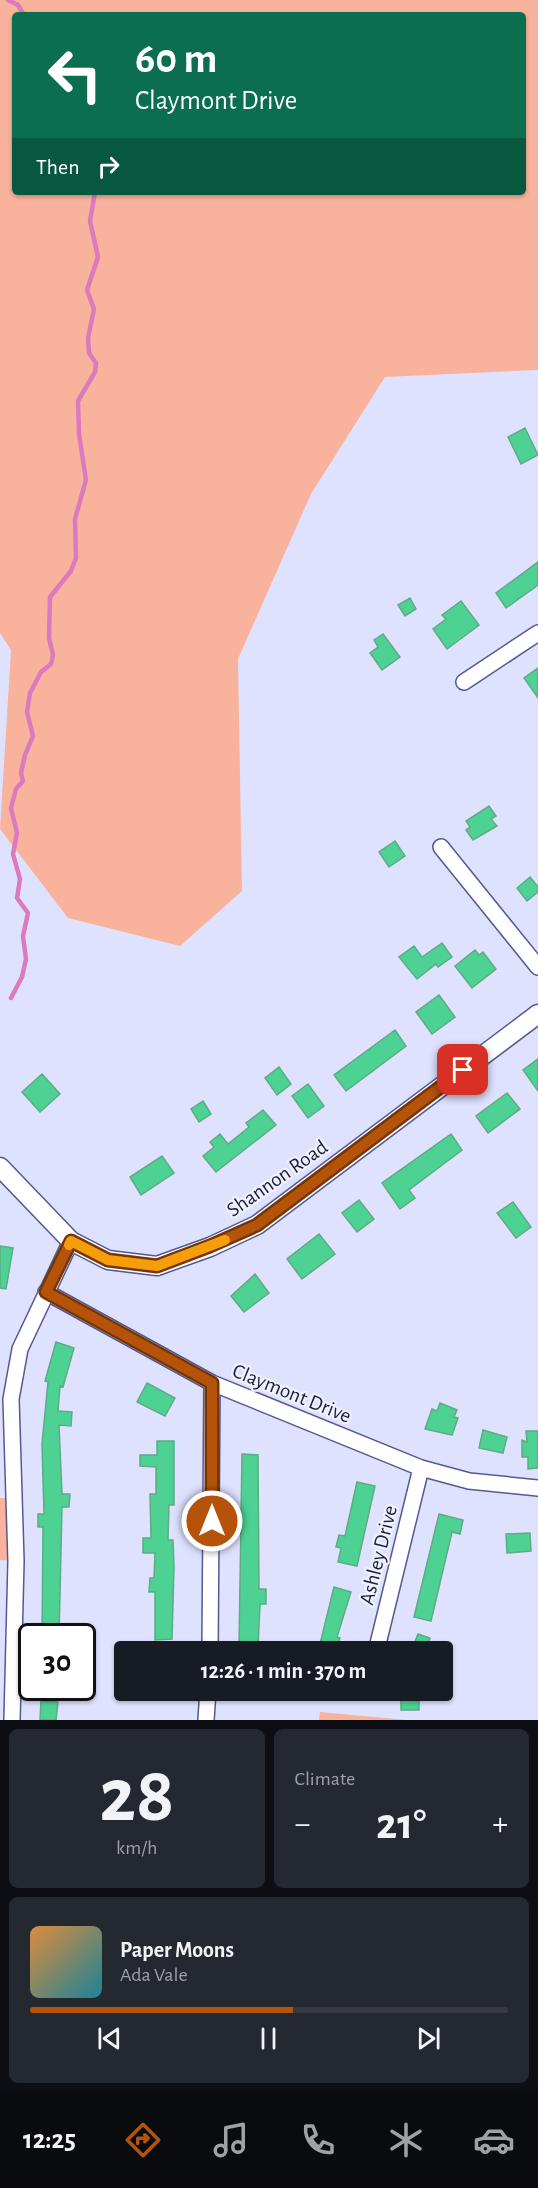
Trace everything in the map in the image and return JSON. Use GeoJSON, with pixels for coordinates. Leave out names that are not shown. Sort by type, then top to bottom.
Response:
{"type":"FeatureCollection","features":[{"type":"Feature","properties":{"kind":"street"},"geometry":{"type":"LineString","coordinates":[[464,682],[538,633]]}},
{"type":"Feature","properties":{"kind":"street"},"geometry":{"type":"LineString","coordinates":[[441,847],[538,967]]}},
{"type":"Feature","properties":{"kind":"street","name":"Shannon Road"},"geometry":{"type":"LineString","coordinates":[[0,1167],[71,1241],[108,1260],[157,1266],[257,1225],[538,1014]]}},
{"type":"Feature","properties":{"kind":"street"},"geometry":{"type":"LineString","coordinates":[[12,1720],[16,1561],[11,1399],[20,1349],[71,1241]]}},
{"type":"Feature","properties":{"kind":"street","name":"Claymont Drive"},"geometry":{"type":"LineString","coordinates":[[46,1292],[212,1383],[421,1468],[469,1481],[538,1488]]}},
{"type":"Feature","properties":{"kind":"street"},"geometry":{"type":"LineString","coordinates":[[210,1641],[212,1383]]}},
{"type":"Feature","properties":{"kind":"street","name":"Ashley Drive"},"geometry":{"type":"LineString","coordinates":[[379,1641],[421,1468]]}},
{"type":"Feature","properties":{"kind":"street"},"geometry":{"type":"LineString","coordinates":[[0,1560],[16,1561]]}},
{"type":"Feature","properties":{"kind":"street"},"geometry":{"type":"LineString","coordinates":[[206,1720],[207,1701]]}},
{"type":"Feature","properties":{"kind":"shaded area"},"geometry":{"type":"Polygon","coordinates":[[[0,0],[538,0],[538,370],[385,377],[311,494],[238,659],[242,891],[180,946],[68,918],[0,829],[11,650],[0,633],[0,0]]]}},
{"type":"Feature","properties":{"kind":"shaded area"},"geometry":{"type":"Polygon","coordinates":[[[0,1498],[14,1498],[16,1561],[0,1560],[0,1498]]]}},
{"type":"Feature","properties":{"kind":"shaded area"},"geometry":{"type":"Polygon","coordinates":[[[320,1712],[407,1720],[319,1720],[320,1712]]]}},
{"type":"Feature","properties":{"kind":"building"},"geometry":{"type":"Polygon","coordinates":[[[525,428],[538,455],[521,464],[508,437],[525,428]]]}},
{"type":"Feature","properties":{"kind":"building"},"geometry":{"type":"Polygon","coordinates":[[[538,562],[538,585],[506,608],[496,593],[538,562]]]}},
{"type":"Feature","properties":{"kind":"building"},"geometry":{"type":"Polygon","coordinates":[[[410,598],[416,609],[405,616],[398,605],[410,598]]]}},
{"type":"Feature","properties":{"kind":"building"},"geometry":{"type":"Polygon","coordinates":[[[461,601],[479,625],[447,649],[433,629],[446,619],[442,615],[461,601]]]}},
{"type":"Feature","properties":{"kind":"building"},"geometry":{"type":"Polygon","coordinates":[[[383,634],[400,657],[382,670],[370,653],[378,647],[374,640],[383,634]]]}},
{"type":"Feature","properties":{"kind":"building"},"geometry":{"type":"Polygon","coordinates":[[[538,668],[538,698],[524,678],[538,668]]]}},
{"type":"Feature","properties":{"kind":"building"},"geometry":{"type":"Polygon","coordinates":[[[489,806],[496,816],[491,819],[497,826],[473,840],[466,830],[470,827],[466,821],[489,806]]]}},
{"type":"Feature","properties":{"kind":"building"},"geometry":{"type":"Polygon","coordinates":[[[395,841],[405,856],[389,867],[379,852],[395,841]]]}},
{"type":"Feature","properties":{"kind":"building"},"geometry":{"type":"Polygon","coordinates":[[[530,877],[538,887],[538,892],[527,901],[517,888],[530,877]]]}},
{"type":"Feature","properties":{"kind":"building"},"geometry":{"type":"Polygon","coordinates":[[[442,943],[452,957],[438,967],[436,964],[417,979],[399,957],[414,946],[422,957],[442,943]]]}},
{"type":"Feature","properties":{"kind":"building"},"geometry":{"type":"Polygon","coordinates":[[[475,950],[479,955],[483,952],[496,969],[472,988],[455,966],[475,950]]]}},
{"type":"Feature","properties":{"kind":"building"},"geometry":{"type":"Polygon","coordinates":[[[439,995],[455,1017],[432,1034],[416,1012],[439,995]]]}},
{"type":"Feature","properties":{"kind":"building"},"geometry":{"type":"Polygon","coordinates":[[[395,1030],[406,1046],[346,1091],[334,1075],[395,1030]]]}},
{"type":"Feature","properties":{"kind":"building"},"geometry":{"type":"Polygon","coordinates":[[[538,1059],[538,1091],[523,1070],[538,1059]]]}},
{"type":"Feature","properties":{"kind":"building"},"geometry":{"type":"Polygon","coordinates":[[[279,1067],[291,1084],[277,1095],[265,1078],[279,1067]]]}},
{"type":"Feature","properties":{"kind":"building"},"geometry":{"type":"Polygon","coordinates":[[[42,1074],[60,1094],[40,1112],[22,1092],[42,1074]]]}},
{"type":"Feature","properties":{"kind":"building"},"geometry":{"type":"Polygon","coordinates":[[[308,1084],[324,1106],[308,1118],[292,1096],[308,1084]]]}},
{"type":"Feature","properties":{"kind":"building"},"geometry":{"type":"Polygon","coordinates":[[[507,1093],[520,1109],[488,1133],[476,1116],[507,1093]]]}},
{"type":"Feature","properties":{"kind":"building"},"geometry":{"type":"Polygon","coordinates":[[[203,1101],[211,1114],[199,1122],[191,1109],[203,1101]]]}},
{"type":"Feature","properties":{"kind":"building"},"geometry":{"type":"Polygon","coordinates":[[[263,1110],[276,1125],[216,1172],[203,1156],[214,1147],[210,1142],[220,1134],[228,1144],[249,1127],[246,1123],[263,1110]]]}},
{"type":"Feature","properties":{"kind":"building"},"geometry":{"type":"Polygon","coordinates":[[[451,1134],[462,1150],[409,1190],[415,1198],[400,1209],[382,1183],[451,1134]]]}},
{"type":"Feature","properties":{"kind":"building"},"geometry":{"type":"Polygon","coordinates":[[[162,1156],[174,1173],[141,1195],[130,1177],[162,1156]]]}},
{"type":"Feature","properties":{"kind":"building"},"geometry":{"type":"Polygon","coordinates":[[[359,1200],[374,1219],[357,1232],[342,1213],[359,1200]]]}},
{"type":"Feature","properties":{"kind":"building"},"geometry":{"type":"Polygon","coordinates":[[[513,1202],[531,1227],[516,1238],[497,1213],[513,1202]]]}},
{"type":"Feature","properties":{"kind":"building"},"geometry":{"type":"Polygon","coordinates":[[[319,1234],[335,1254],[302,1279],[287,1259],[319,1234]]]}},
{"type":"Feature","properties":{"kind":"building"},"geometry":{"type":"Polygon","coordinates":[[[0,1246],[13,1248],[6,1289],[0,1288],[0,1246]]]}},
{"type":"Feature","properties":{"kind":"building"},"geometry":{"type":"Polygon","coordinates":[[[255,1274],[269,1293],[244,1312],[231,1296],[255,1274]]]}},
{"type":"Feature","properties":{"kind":"building"},"geometry":{"type":"Polygon","coordinates":[[[56,1342],[74,1348],[63,1387],[60,1386],[58,1411],[72,1412],[71,1426],[59,1425],[62,1494],[70,1494],[69,1507],[62,1507],[59,1623],[42,1623],[43,1527],[38,1527],[38,1514],[44,1514],[42,1444],[48,1382],[45,1381],[56,1342]]]}},
{"type":"Feature","properties":{"kind":"building"},"geometry":{"type":"Polygon","coordinates":[[[147,1383],[175,1398],[165,1416],[137,1402],[147,1383]]]}},
{"type":"Feature","properties":{"kind":"building"},"geometry":{"type":"Polygon","coordinates":[[[440,1403],[457,1410],[454,1417],[458,1418],[452,1435],[425,1429],[432,1409],[437,1411],[440,1403]]]}},
{"type":"Feature","properties":{"kind":"building"},"geometry":{"type":"Polygon","coordinates":[[[483,1430],[507,1437],[503,1453],[479,1448],[483,1430]]]}},
{"type":"Feature","properties":{"kind":"building"},"geometry":{"type":"Polygon","coordinates":[[[526,1431],[538,1431],[538,1468],[528,1469],[528,1457],[522,1457],[522,1440],[527,1442],[526,1431]]]}},
{"type":"Feature","properties":{"kind":"building"},"geometry":{"type":"Polygon","coordinates":[[[157,1441],[174,1441],[174,1505],[169,1505],[168,1540],[173,1540],[174,1567],[172,1639],[155,1640],[155,1592],[149,1592],[150,1578],[154,1578],[155,1553],[143,1553],[143,1538],[151,1538],[150,1494],[156,1494],[156,1467],[140,1466],[140,1455],[157,1455],[157,1441]]]}},
{"type":"Feature","properties":{"kind":"building"},"geometry":{"type":"Polygon","coordinates":[[[242,1454],[258,1455],[259,1589],[266,1589],[266,1604],[260,1604],[258,1641],[239,1641],[242,1454]]]}},
{"type":"Feature","properties":{"kind":"building"},"geometry":{"type":"Polygon","coordinates":[[[357,1482],[375,1486],[357,1566],[338,1562],[341,1548],[336,1547],[339,1535],[345,1536],[357,1482]]]}},
{"type":"Feature","properties":{"kind":"building"},"geometry":{"type":"Polygon","coordinates":[[[439,1514],[463,1520],[460,1534],[452,1532],[431,1621],[414,1617],[439,1514]]]}},
{"type":"Feature","properties":{"kind":"building"},"geometry":{"type":"Polygon","coordinates":[[[530,1533],[531,1551],[507,1553],[506,1534],[530,1533]]]}},
{"type":"Feature","properties":{"kind":"building"},"geometry":{"type":"Polygon","coordinates":[[[334,1587],[351,1592],[337,1637],[340,1638],[339,1641],[321,1641],[334,1587]]]}},
{"type":"Feature","properties":{"kind":"building"},"geometry":{"type":"Polygon","coordinates":[[[418,1634],[430,1638],[429,1641],[415,1641],[418,1634]]]}},
{"type":"Feature","properties":{"kind":"building"},"geometry":{"type":"Polygon","coordinates":[[[41,1701],[58,1702],[56,1720],[40,1720],[41,1701]]]}},
{"type":"Feature","properties":{"kind":"building"},"geometry":{"type":"Polygon","coordinates":[[[401,1701],[419,1701],[419,1710],[401,1710],[401,1701]]]}},
{"type":"Feature","properties":{"kind":"waterway"},"geometry":{"type":"LineString","coordinates":[[8,0],[18,5],[22,12]]}},
{"type":"Feature","properties":{"kind":"waterway"},"geometry":{"type":"LineString","coordinates":[[11,998],[22,977],[26,959],[23,936],[28,913],[17,898],[20,879],[13,854],[17,833],[11,808],[16,789],[23,781],[21,773],[33,736],[27,712],[30,693],[41,672],[51,664],[53,655],[49,638],[50,597],[71,571],[76,558],[75,519],[86,480],[79,434],[78,401],[95,372],[96,363],[89,353],[88,338],[94,309],[87,290],[98,257],[90,221],[94,195]]}},
{"type":"Feature","properties":{"kind":"slow traffic"},"geometry":{"type":"LineString","coordinates":[[69,1245],[71,1241],[108,1260],[157,1266],[225,1240]]}},
{"type":"Feature","properties":{"kind":"route"},"geometry":{"type":"LineString","coordinates":[[212,1521],[212,1383],[46,1292],[71,1241],[108,1260],[157,1266],[210,1246],[257,1225],[463,1070]]}}]}
